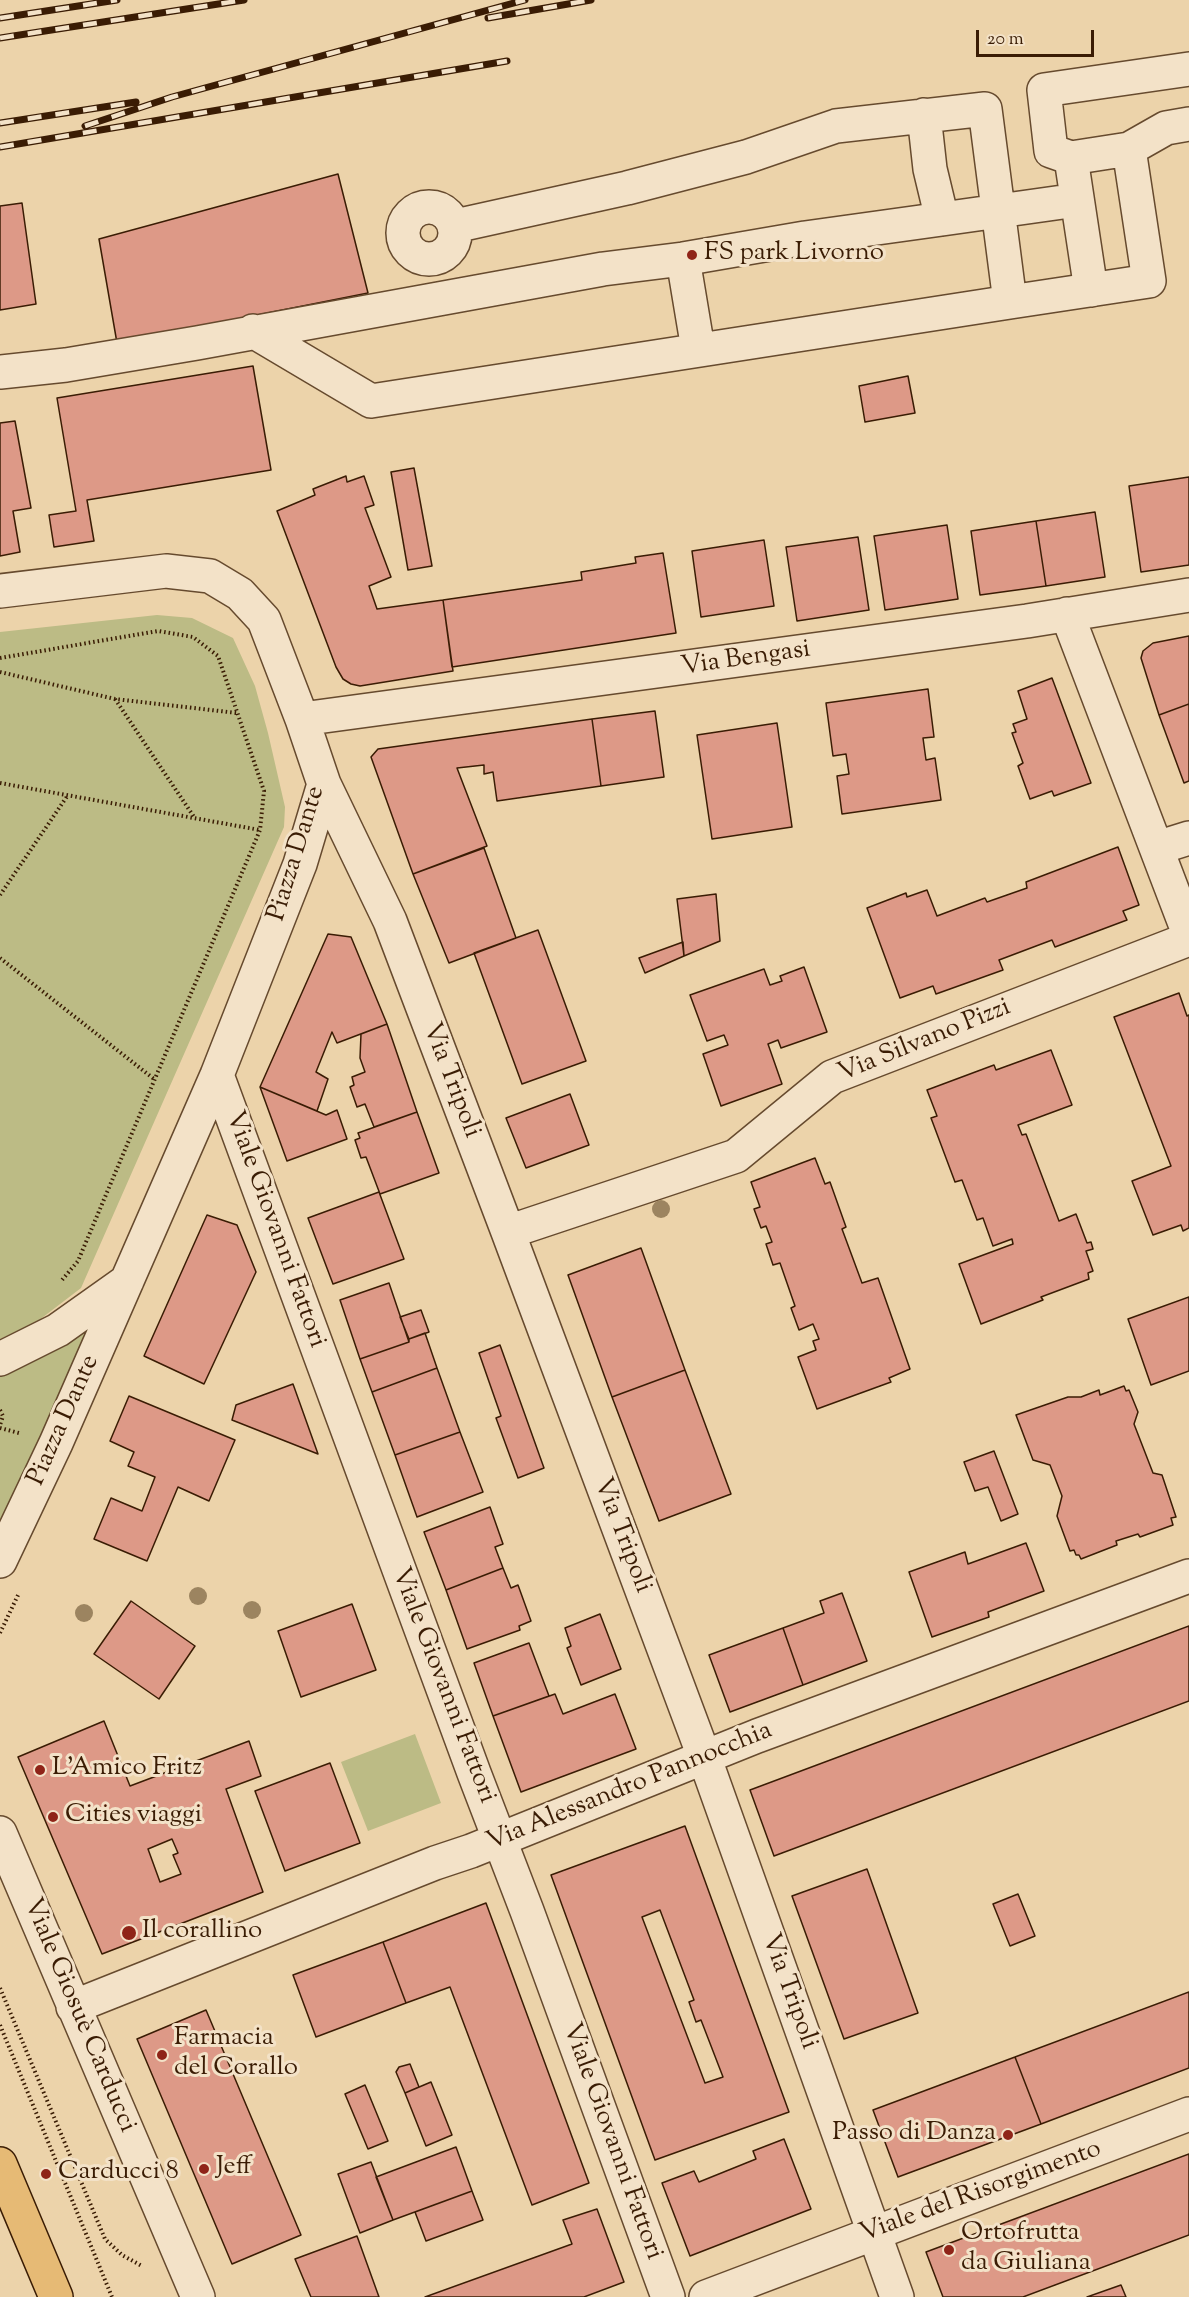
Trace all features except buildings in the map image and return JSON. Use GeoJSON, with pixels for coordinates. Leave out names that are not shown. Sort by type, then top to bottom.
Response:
{"type":"FeatureCollection","features":[{"type":"Feature","properties":{"kind":"main road"},"geometry":{"type":"LineString","coordinates":[[0,2164],[56,2297]]}},
{"type":"Feature","properties":{"kind":"street"},"geometry":{"type":"LineString","coordinates":[[1189,69],[1044,90],[1051,151],[1071,158],[1129,149],[1166,128],[1189,124]]}},
{"type":"Feature","properties":{"kind":"street"},"geometry":{"type":"LineString","coordinates":[[456,226],[627,188],[746,157],[836,126],[985,109],[1010,302]]}},
{"type":"Feature","properties":{"kind":"street"},"geometry":{"type":"LineString","coordinates":[[924,115],[930,169],[942,219]]}},
{"type":"Feature","properties":{"kind":"street"},"geometry":{"type":"LineString","coordinates":[[253,332],[371,401],[1149,281],[1129,149]]}},
{"type":"Feature","properties":{"kind":"street"},"geometry":{"type":"LineString","coordinates":[[1071,158],[1090,290]]}},
{"type":"Feature","properties":{"kind":"street"},"geometry":{"type":"LineString","coordinates":[[0,372],[66,365],[603,269],[1077,200]]}},
{"type":"Feature","properties":{"kind":"street"},"geometry":{"type":"LineString","coordinates":[[683,259],[698,349]]}},
{"type":"Feature","properties":{"kind":"street","name":"Piazza Dante"},"geometry":{"type":"LineString","coordinates":[[0,591],[166,571],[210,576],[240,594],[264,620],[324,784],[300,864],[217,1076],[129,1280],[0,1561]]}},
{"type":"Feature","properties":{"kind":"street","name":"Via Bengasi"},"geometry":{"type":"LineString","coordinates":[[302,719],[1004,625],[1189,595]]}},
{"type":"Feature","properties":{"kind":"street"},"geometry":{"type":"LineString","coordinates":[[1067,614],[1189,934]]}},
{"type":"Feature","properties":{"kind":"street","name":"Via Tripoli"},"geometry":{"type":"LineString","coordinates":[[324,784],[390,921],[508,1232],[705,1759],[897,2297]]}},
{"type":"Feature","properties":{"kind":"street"},"geometry":{"type":"LineString","coordinates":[[1157,848],[1189,838]]}},
{"type":"Feature","properties":{"kind":"street","name":"Via Silvano Pizzi"},"geometry":{"type":"LineString","coordinates":[[508,1232],[736,1156],[832,1077],[1189,939]]}},
{"type":"Feature","properties":{"kind":"street","name":"Viale Giovanni Fattori"},"geometry":{"type":"LineString","coordinates":[[217,1076],[668,2297]]}},
{"type":"Feature","properties":{"kind":"street","name":"Piazza Dante"},"geometry":{"type":"LineString","coordinates":[[0,1359],[58,1330],[129,1280]]}},
{"type":"Feature","properties":{"kind":"street","name":"Via Alessandro Pannocchia"},"geometry":{"type":"LineString","coordinates":[[73,2007],[705,1759],[757,1736],[1189,1576]]}},
{"type":"Feature","properties":{"kind":"street","name":"Viale Giosuè Carducci"},"geometry":{"type":"LineString","coordinates":[[0,1833],[198,2297]]}},
{"type":"Feature","properties":{"kind":"street","name":"Viale del Risorgimento"},"geometry":{"type":"LineString","coordinates":[[706,2297],[1057,2166],[1189,2114]]}},
{"type":"Feature","properties":{"kind":"path"},"geometry":{"type":"LineString","coordinates":[[0,658],[158,631],[193,637],[218,656],[264,791],[260,830],[78,1261],[56,1287]]}},
{"type":"Feature","properties":{"kind":"path"},"geometry":{"type":"LineString","coordinates":[[0,672],[115,699],[237,712]]}},
{"type":"Feature","properties":{"kind":"path"},"geometry":{"type":"LineString","coordinates":[[115,699],[194,818]]}},
{"type":"Feature","properties":{"kind":"path"},"geometry":{"type":"LineString","coordinates":[[0,783],[260,830]]}},
{"type":"Feature","properties":{"kind":"path"},"geometry":{"type":"LineString","coordinates":[[0,895],[68,795]]}},
{"type":"Feature","properties":{"kind":"path"},"geometry":{"type":"LineString","coordinates":[[0,958],[154,1078]]}},
{"type":"Feature","properties":{"kind":"path"},"geometry":{"type":"LineString","coordinates":[[0,1410],[3,1416],[0,1425]]}},
{"type":"Feature","properties":{"kind":"path"},"geometry":{"type":"LineString","coordinates":[[0,1988],[105,2239],[127,2257]]}},
{"type":"Feature","properties":{"kind":"path"},"geometry":{"type":"LineString","coordinates":[[0,2025],[112,2297]]}},
{"type":"Feature","properties":{"kind":"shaded area"},"geometry":{"type":"Polygon","coordinates":[[[157,615],[192,618],[233,638],[255,686],[268,733],[285,807],[284,827],[81,1288],[34,1324],[0,1339],[0,632],[157,615]]]}},
{"type":"Feature","properties":{"kind":"shaded area"},"geometry":{"type":"Polygon","coordinates":[[[92,1329],[0,1529],[0,1375],[92,1329]]]}},
{"type":"Feature","properties":{"kind":"shaded area"},"geometry":{"type":"Polygon","coordinates":[[[415,1734],[441,1803],[368,1831],[341,1762],[415,1734]]]}},
{"type":"Feature","properties":{"kind":"railway"},"geometry":{"type":"LineString","coordinates":[[0,18],[117,0]]}},
{"type":"Feature","properties":{"kind":"railway"},"geometry":{"type":"LineString","coordinates":[[0,38],[244,0]]}},
{"type":"Feature","properties":{"kind":"railway"},"geometry":{"type":"LineString","coordinates":[[85,126],[172,97],[525,0]]}},
{"type":"Feature","properties":{"kind":"railway"},"geometry":{"type":"LineString","coordinates":[[488,18],[591,0]]}},
{"type":"Feature","properties":{"kind":"railway"},"geometry":{"type":"LineString","coordinates":[[0,147],[507,61]]}},
{"type":"Feature","properties":{"kind":"railway"},"geometry":{"type":"LineString","coordinates":[[0,123],[136,102]]}},
{"type":"Feature","properties":{"kind":"place","name":"FS park Livorno"},"geometry":{"type":"Point","coordinates":[692,255]}},
{"type":"Feature","properties":{"kind":"place","name":"L'Amico Fritz"},"geometry":{"type":"Point","coordinates":[40,1770]}},
{"type":"Feature","properties":{"kind":"place","name":"Cities viaggi"},"geometry":{"type":"Point","coordinates":[53,1817]}},
{"type":"Feature","properties":{"kind":"place","name":"Il corallino"},"geometry":{"type":"Point","coordinates":[129,1933]}},
{"type":"Feature","properties":{"kind":"place","name":"Farmacia del Corallo"},"geometry":{"type":"Point","coordinates":[162,2055]}},
{"type":"Feature","properties":{"kind":"place","name":"Passo di Danza"},"geometry":{"type":"Point","coordinates":[1008,2135]}},
{"type":"Feature","properties":{"kind":"place","name":"Jeff"},"geometry":{"type":"Point","coordinates":[204,2169]}},
{"type":"Feature","properties":{"kind":"place","name":"Carducci 8"},"geometry":{"type":"Point","coordinates":[46,2174]}},
{"type":"Feature","properties":{"kind":"place","name":"Ortofrutta da Giuliana"},"geometry":{"type":"Point","coordinates":[949,2250]}}]}
